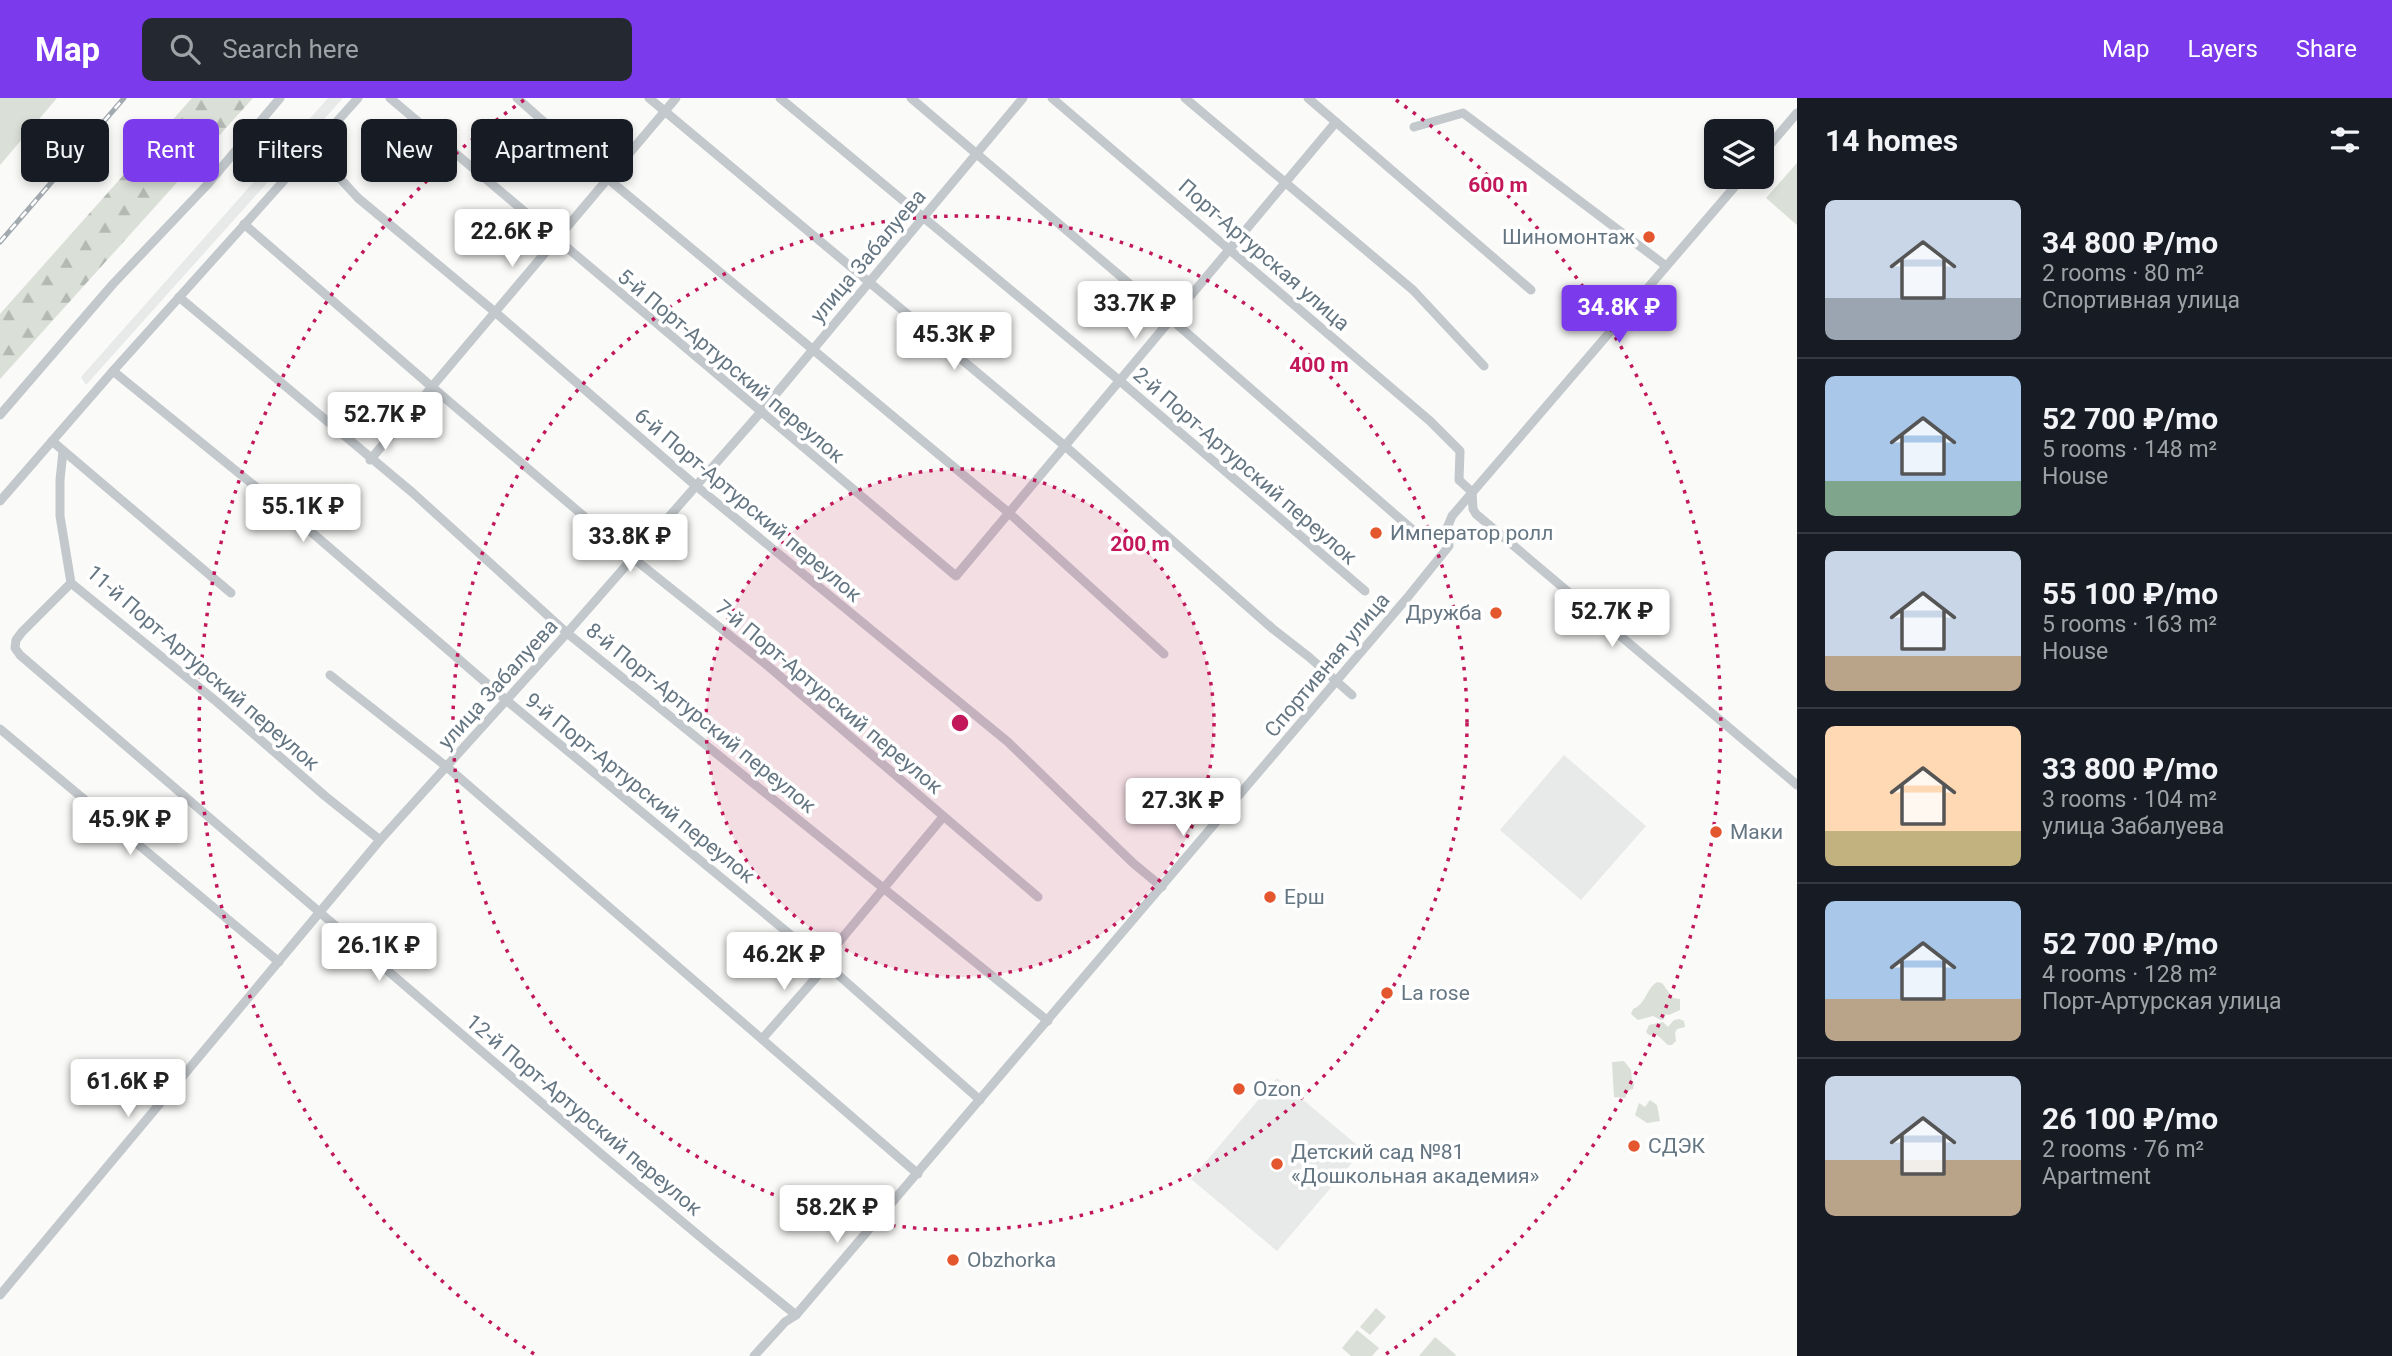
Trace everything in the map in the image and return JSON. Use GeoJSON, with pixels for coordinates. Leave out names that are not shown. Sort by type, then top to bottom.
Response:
{"type":"FeatureCollection","features":[{"type":"Feature","properties":{"kind":"street"},"geometry":{"type":"LineString","coordinates":[[0,415],[113,284],[206,185],[280,98]]}},
{"type":"Feature","properties":{"kind":"street"},"geometry":{"type":"LineString","coordinates":[[339,119],[358,98]]}},
{"type":"Feature","properties":{"kind":"street","name":"5-й Порт-Артурский переулок"},"geometry":{"type":"LineString","coordinates":[[390,98],[956,576],[1009,513]]}},
{"type":"Feature","properties":{"kind":"street"},"geometry":{"type":"LineString","coordinates":[[517,98],[541,119]]}},
{"type":"Feature","properties":{"kind":"street"},"geometry":{"type":"LineString","coordinates":[[649,98],[1065,446],[1352,695]]}},
{"type":"Feature","properties":{"kind":"street"},"geometry":{"type":"LineString","coordinates":[[633,148],[676,98]]}},
{"type":"Feature","properties":{"kind":"street","name":"2-й Порт-Артурский переулок"},"geometry":{"type":"LineString","coordinates":[[780,98],[1120,381],[1365,591]]}},
{"type":"Feature","properties":{"kind":"street"},"geometry":{"type":"LineString","coordinates":[[911,98],[1414,531]]}},
{"type":"Feature","properties":{"kind":"street","name":"улица Забалуева"},"geometry":{"type":"LineString","coordinates":[[0,1295],[380,840],[760,413],[1023,98]]}},
{"type":"Feature","properties":{"kind":"street","name":"Порт-Артурская улица"},"geometry":{"type":"LineString","coordinates":[[1052,98],[1445,436],[1460,451],[1459,480],[1472,492],[1472,509],[1476,514],[1797,785]]}},
{"type":"Feature","properties":{"kind":"street"},"geometry":{"type":"LineString","coordinates":[[1185,98],[1413,290],[1484,366]]}},
{"type":"Feature","properties":{"kind":"street"},"geometry":{"type":"LineString","coordinates":[[1308,98],[1531,290]]}},
{"type":"Feature","properties":{"kind":"street"},"geometry":{"type":"LineString","coordinates":[[1415,127],[1463,113],[1666,266]]}},
{"type":"Feature","properties":{"kind":"street"},"geometry":{"type":"LineString","coordinates":[[1774,140],[1797,113]]}},
{"type":"Feature","properties":{"kind":"street"},"geometry":{"type":"LineString","coordinates":[[1009,513],[1336,122]]}},
{"type":"Feature","properties":{"kind":"street"},"geometry":{"type":"LineString","coordinates":[[0,501],[282,182]]}},
{"type":"Feature","properties":{"kind":"street","name":"6-й Порт-Артурский переулок"},"geometry":{"type":"LineString","coordinates":[[343,182],[358,198],[695,485],[1008,742],[1133,863],[1162,887]]}},
{"type":"Feature","properties":{"kind":"street"},"geometry":{"type":"LineString","coordinates":[[370,460],[604,182]]}},
{"type":"Feature","properties":{"kind":"street"},"geometry":{"type":"LineString","coordinates":[[612,182],[1009,513],[1164,654]]}},
{"type":"Feature","properties":{"kind":"street","name":"Спортивная улица"},"geometry":{"type":"LineString","coordinates":[[754,1356],[785,1322],[796,1315],[918,1174],[1336,681],[1449,546],[1447,528],[1452,516],[1733,189]]}},
{"type":"Feature","properties":{"kind":"street","name":"7-й Порт-Артурский переулок"},"geometry":{"type":"LineString","coordinates":[[244,224],[633,558],[768,666],[1038,897]]}},
{"type":"Feature","properties":{"kind":"street","name":"8-й Порт-Артурский переулок"},"geometry":{"type":"LineString","coordinates":[[179,298],[413,494],[567,633],[1048,1021]]}},
{"type":"Feature","properties":{"kind":"street","name":"9-й Порт-Артурский переулок"},"geometry":{"type":"LineString","coordinates":[[113,371],[309,530],[506,700],[825,963],[981,1100]]}},
{"type":"Feature","properties":{"kind":"street"},"geometry":{"type":"LineString","coordinates":[[52,441],[231,593]]}},
{"type":"Feature","properties":{"kind":"street","name":"11-й Порт-Артурский переулок"},"geometry":{"type":"LineString","coordinates":[[63,451],[60,516],[71,583],[380,840]]}},
{"type":"Feature","properties":{"kind":"street","name":"12-й Порт-Артурский переулок"},"geometry":{"type":"LineString","coordinates":[[71,583],[16,640],[15,648],[20,655],[642,1188],[796,1315]]}},
{"type":"Feature","properties":{"kind":"street"},"geometry":{"type":"LineString","coordinates":[[330,675],[447,767],[918,1174]]}},
{"type":"Feature","properties":{"kind":"street"},"geometry":{"type":"LineString","coordinates":[[0,729],[279,962]]}},
{"type":"Feature","properties":{"kind":"street"},"geometry":{"type":"LineString","coordinates":[[762,1039],[943,817]]}},
{"type":"Feature","properties":{"kind":"shaded area"},"geometry":{"type":"Polygon","coordinates":[[[328,98],[343,98],[324,119],[309,119],[328,98]]]}},
{"type":"Feature","properties":{"kind":"shaded area"},"geometry":{"type":"Polygon","coordinates":[[[254,182],[268,182],[86,385],[81,377],[254,182]]]}},
{"type":"Feature","properties":{"kind":"shaded area"},"geometry":{"type":"Polygon","coordinates":[[[1564,755],[1646,826],[1581,900],[1500,830],[1564,755]]]}},
{"type":"Feature","properties":{"kind":"shaded area","name":"Детский сад №81 «Дошкольная академия»"},"geometry":{"type":"Polygon","coordinates":[[[1277,1078],[1363,1150],[1277,1251],[1191,1179],[1277,1078]]]}},
{"type":"Feature","properties":{"kind":"green space"},"geometry":{"type":"Polygon","coordinates":[[[0,98],[57,98],[39,119],[21,119],[21,140],[0,165],[0,98]]]}},
{"type":"Feature","properties":{"kind":"green space"},"geometry":{"type":"Polygon","coordinates":[[[192,98],[253,98],[219,136],[219,119],[173,119],[192,98]]]}},
{"type":"Feature","properties":{"kind":"green space"},"geometry":{"type":"Polygon","coordinates":[[[1797,163],[1797,225],[1766,198],[1797,163]]]}},
{"type":"Feature","properties":{"kind":"green space"},"geometry":{"type":"Polygon","coordinates":[[[123,176],[123,182],[177,182],[0,379],[0,314],[123,176]]]}},
{"type":"Feature","properties":{"kind":"green space"},"geometry":{"type":"Polygon","coordinates":[[[1657,982],[1662,983],[1673,998],[1680,999],[1680,1010],[1666,1014],[1661,1020],[1653,1016],[1638,1020],[1631,1014],[1633,1009],[1641,1004],[1650,988],[1657,982]]]}},
{"type":"Feature","properties":{"kind":"green space"},"geometry":{"type":"Polygon","coordinates":[[[1674,1020],[1684,1021],[1685,1027],[1677,1029],[1676,1041],[1672,1045],[1668,1045],[1657,1035],[1649,1035],[1646,1032],[1649,1025],[1663,1022],[1668,1027],[1674,1020]]]}},
{"type":"Feature","properties":{"kind":"green space"},"geometry":{"type":"Polygon","coordinates":[[[1624,1061],[1631,1070],[1633,1089],[1629,1090],[1625,1098],[1614,1097],[1612,1062],[1624,1061]]]}},
{"type":"Feature","properties":{"kind":"green space"},"geometry":{"type":"Polygon","coordinates":[[[1650,1100],[1657,1105],[1660,1121],[1647,1123],[1635,1115],[1639,1103],[1645,1107],[1650,1100]]]}},
{"type":"Feature","properties":{"kind":"green space"},"geometry":{"type":"Polygon","coordinates":[[[1376,1308],[1386,1317],[1370,1335],[1360,1327],[1376,1308]]]}},
{"type":"Feature","properties":{"kind":"green space"},"geometry":{"type":"Polygon","coordinates":[[[1357,1330],[1379,1348],[1372,1356],[1351,1356],[1342,1348],[1357,1330]]]}},
{"type":"Feature","properties":{"kind":"green space"},"geometry":{"type":"Polygon","coordinates":[[[1435,1337],[1456,1355],[1419,1356],[1435,1337]]]}},
{"type":"Feature","properties":{"kind":"railway"},"geometry":{"type":"LineString","coordinates":[[0,242],[124,98]]}},
{"type":"Feature","properties":{"kind":"place","name":"Шиномонтаж"},"geometry":{"type":"Point","coordinates":[1649,237]}},
{"type":"Feature","properties":{"kind":"place","name":"Император ролл"},"geometry":{"type":"Point","coordinates":[1376,533]}},
{"type":"Feature","properties":{"kind":"place","name":"Дружба"},"geometry":{"type":"Point","coordinates":[1496,613]}},
{"type":"Feature","properties":{"kind":"place","name":"Маки"},"geometry":{"type":"Point","coordinates":[1716,832]}},
{"type":"Feature","properties":{"kind":"place","name":"Ерш"},"geometry":{"type":"Point","coordinates":[1270,897]}},
{"type":"Feature","properties":{"kind":"place","name":"La rose"},"geometry":{"type":"Point","coordinates":[1387,993]}},
{"type":"Feature","properties":{"kind":"place","name":"Ozon"},"geometry":{"type":"Point","coordinates":[1239,1089]}},
{"type":"Feature","properties":{"kind":"place","name":"СДЭК"},"geometry":{"type":"Point","coordinates":[1634,1146]}},
{"type":"Feature","properties":{"kind":"place","name":"Детский сад №81 «Дошкольная академия»"},"geometry":{"type":"Point","coordinates":[1277,1164]}},
{"type":"Feature","properties":{"kind":"place","name":"Obzhorka"},"geometry":{"type":"Point","coordinates":[953,1260]}}]}
